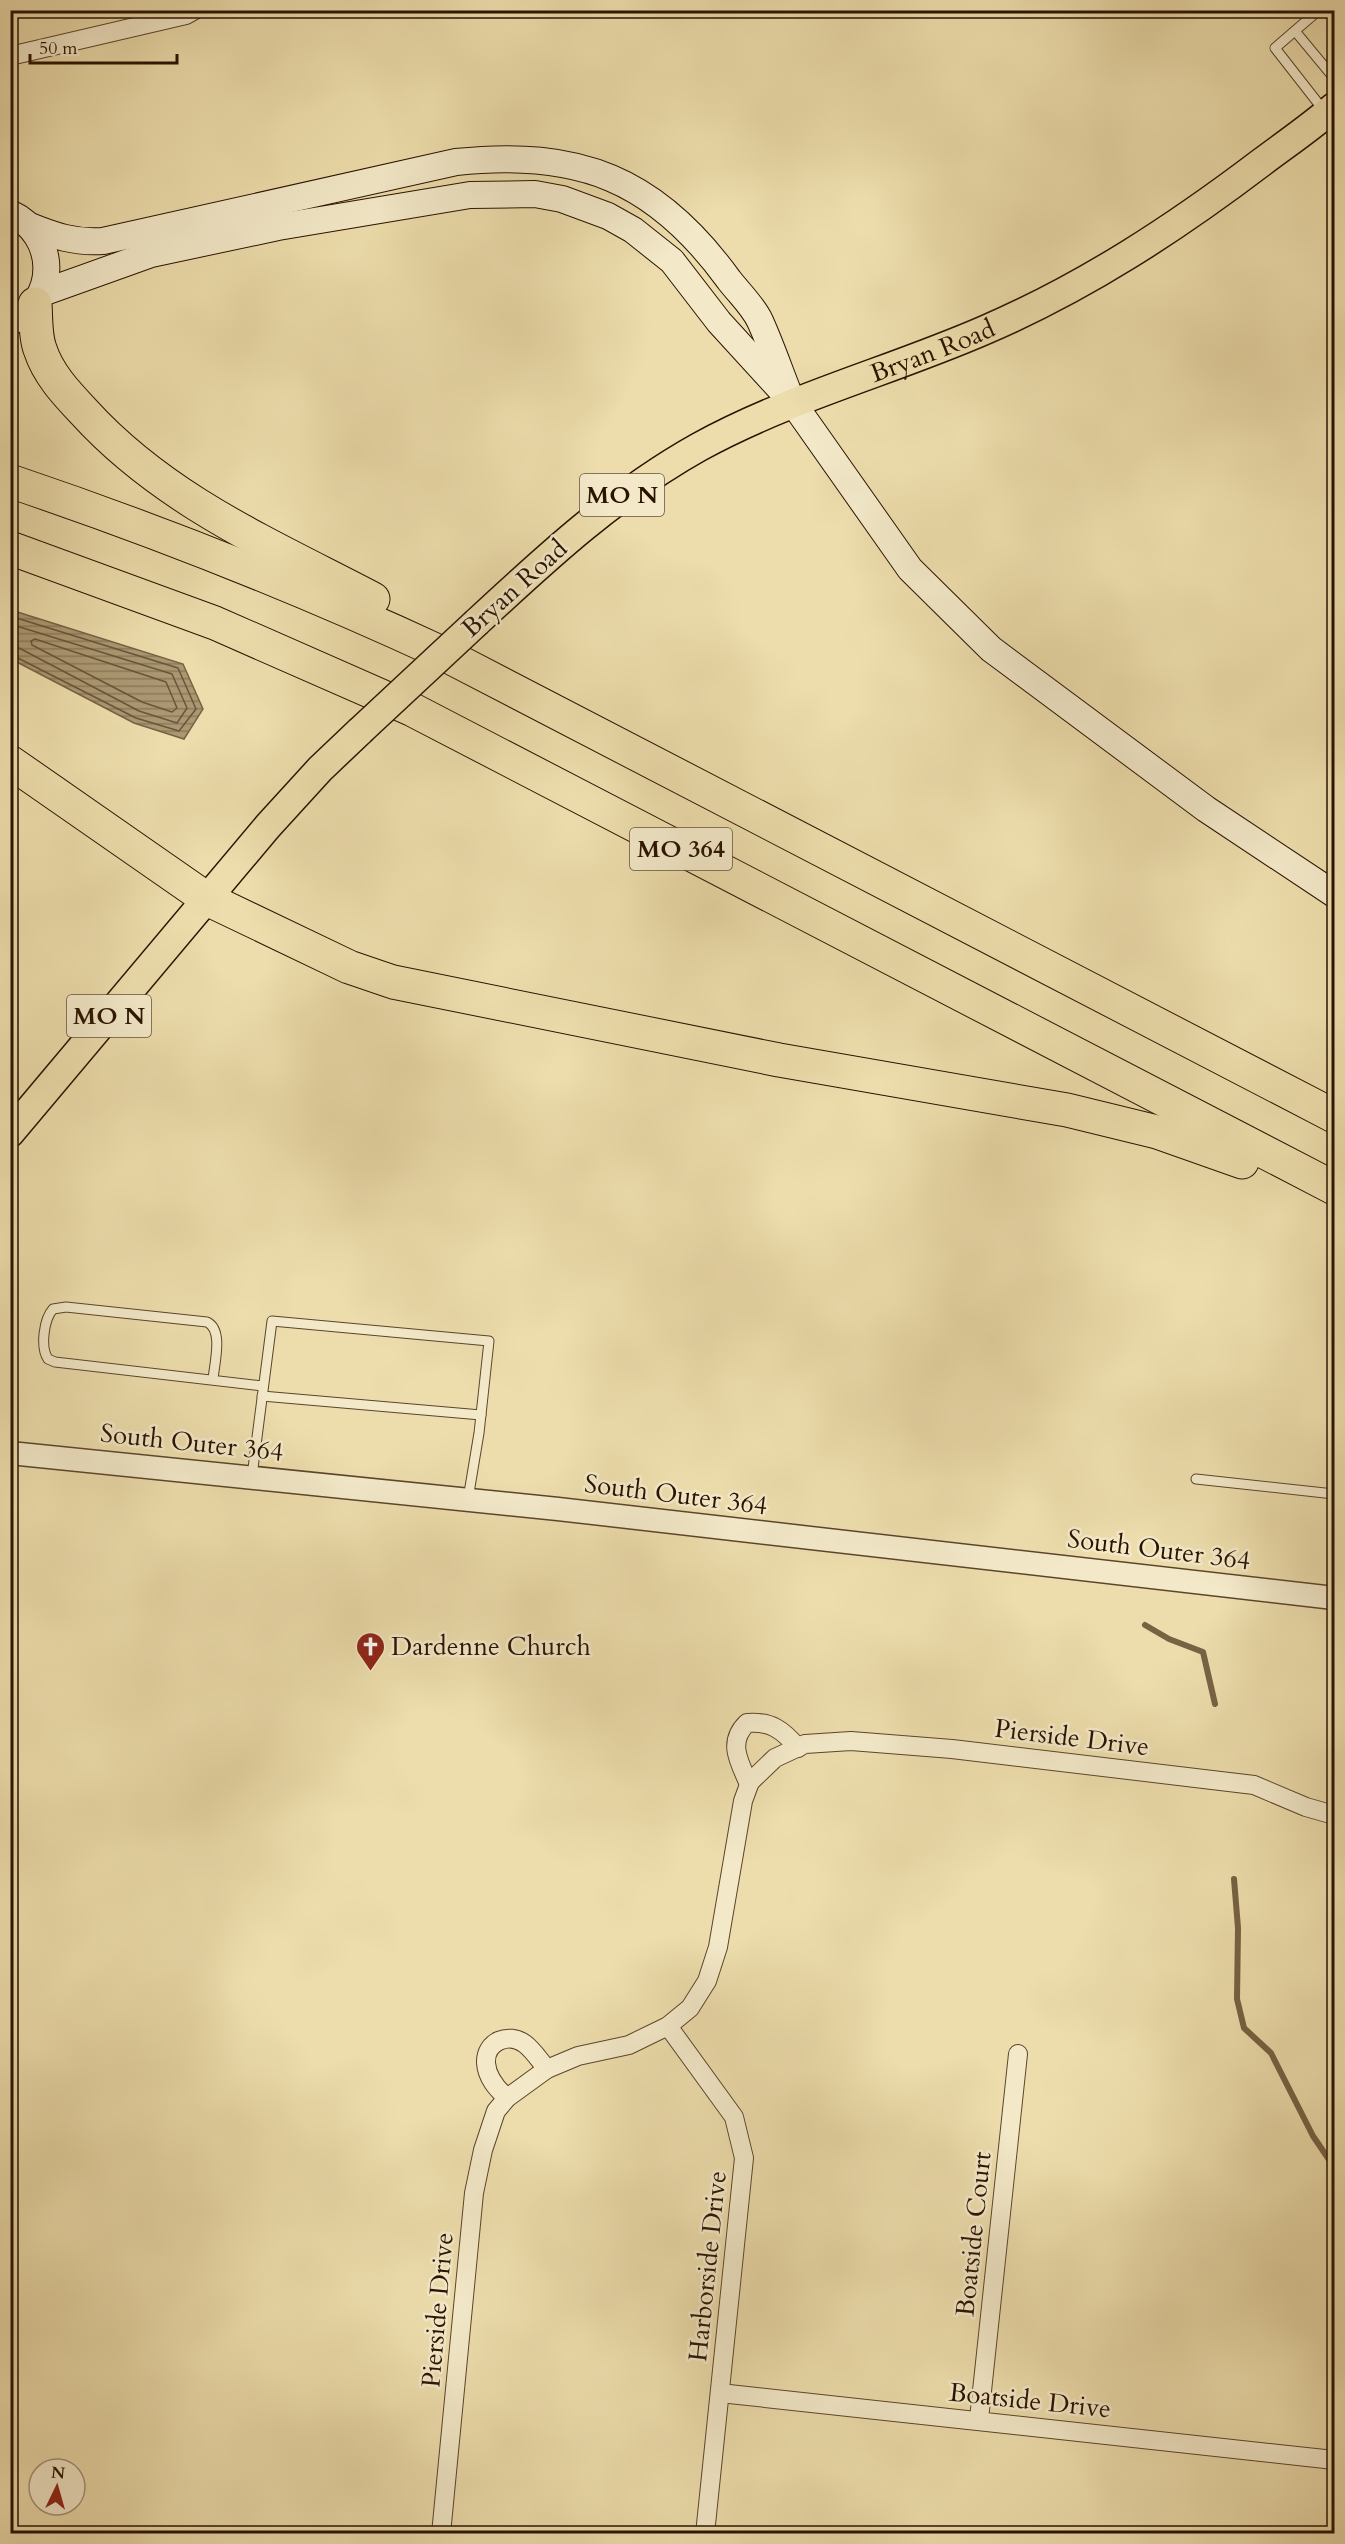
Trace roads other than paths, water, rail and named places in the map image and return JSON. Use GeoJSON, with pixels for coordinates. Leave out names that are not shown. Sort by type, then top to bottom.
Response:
{"type":"FeatureCollection","features":[{"type":"Feature","properties":{"kind":"highway"},"geometry":{"type":"LineString","coordinates":[[29,306],[39,346],[59,385],[99,429],[133,460],[203,510],[415,621],[546,706]]}},
{"type":"Feature","properties":{"kind":"highway","name":"MO 364"},"geometry":{"type":"LineString","coordinates":[[10,480],[140,526],[287,584],[444,654],[854,869],[1335,1116]]}},
{"type":"Feature","properties":{"kind":"highway","name":"MO 364"},"geometry":{"type":"LineString","coordinates":[[10,548],[215,623],[413,710],[1335,1188]]}},
{"type":"Feature","properties":{"kind":"highway"},"geometry":{"type":"LineString","coordinates":[[10,762],[207,899],[349,967],[393,982],[779,1060],[1111,1119],[1201,1146],[1335,1195]]}},
{"type":"Feature","properties":{"kind":"main road","name":"Bryan Road"},"geometry":{"type":"LineString","coordinates":[[10,1133],[296,795],[360,730],[581,527],[625,493],[700,446],[793,403],[983,331],[1068,290],[1125,258],[1202,208],[1330,111]]}},
{"type":"Feature","properties":{"kind":"main road"},"geometry":{"type":"LineString","coordinates":[[17,216],[64,239],[84,242],[103,241],[456,162],[497,158],[533,158],[571,164],[605,175],[639,193],[667,211],[694,235],[759,319],[793,403]]}},
{"type":"Feature","properties":{"kind":"main road"},"geometry":{"type":"LineString","coordinates":[[29,306],[151,255],[278,227],[470,195],[535,194],[585,206],[608,216],[652,244],[672,261],[719,322],[793,403],[910,569],[991,649],[1206,809],[1335,894]]}},
{"type":"Feature","properties":{"kind":"main road"},"geometry":{"type":"LineString","coordinates":[[17,216],[40,239],[46,255],[47,272],[29,306]]}},
{"type":"Feature","properties":{"kind":"street"},"geometry":{"type":"LineString","coordinates":[[10,56],[186,15],[195,10]]}},
{"type":"Feature","properties":{"kind":"street","name":"South Outer 364"},"geometry":{"type":"LineString","coordinates":[[10,1453],[468,1499],[1335,1598]]}},
{"type":"Feature","properties":{"kind":"street"},"geometry":{"type":"LineString","coordinates":[[749,1785],[736,1748],[738,1732],[747,1722],[764,1722],[777,1727],[798,1748]]}},
{"type":"Feature","properties":{"kind":"street","name":"Pierside Drive"},"geometry":{"type":"LineString","coordinates":[[441,2534],[474,2193],[483,2150],[496,2111],[507,2098],[547,2068],[578,2056],[629,2045],[668,2026],[690,2008],[707,1981],[718,1947],[734,1839],[749,1785],[775,1758],[805,1744],[851,1741],[901,1743],[1242,1783],[1254,1785],[1306,1807],[1335,1815]]}},
{"type":"Feature","properties":{"kind":"street","name":"Harborside Drive"},"geometry":{"type":"LineString","coordinates":[[668,2026],[734,2117],[744,2158],[705,2534]]}},
{"type":"Feature","properties":{"kind":"street"},"geometry":{"type":"LineString","coordinates":[[507,2098],[493,2085],[486,2063],[490,2048],[496,2042],[506,2038],[524,2044],[547,2068]]}},
{"type":"Feature","properties":{"kind":"street","name":"Boatside Court"},"geometry":{"type":"LineString","coordinates":[[979,2420],[1018,2054]]}},
{"type":"Feature","properties":{"kind":"street","name":"Boatside Drive"},"geometry":{"type":"LineString","coordinates":[[720,2393],[1335,2460]]}},
{"type":"Feature","properties":{"kind":"lane"},"geometry":{"type":"LineString","coordinates":[[1319,10],[1275,48],[1330,111]]}},
{"type":"Feature","properties":{"kind":"lane"},"geometry":{"type":"LineString","coordinates":[[1295,31],[1335,78]]}},
{"type":"Feature","properties":{"kind":"lane"},"geometry":{"type":"LineString","coordinates":[[213,1380],[217,1333],[216,1329],[207,1322],[66,1307],[53,1309],[47,1317],[44,1348],[48,1359],[55,1362],[213,1380],[263,1391],[481,1415]]}},
{"type":"Feature","properties":{"kind":"lane"},"geometry":{"type":"LineString","coordinates":[[252,1476],[272,1321],[489,1341],[481,1415],[468,1499]]}},
{"type":"Feature","properties":{"kind":"lane"},"geometry":{"type":"LineString","coordinates":[[1196,1479],[1335,1494]]}},
{"type":"Feature","properties":{"kind":"water"},"geometry":{"type":"Polygon","coordinates":[[[11,610],[183,664],[203,709],[184,739],[134,723],[11,659],[11,610]]]}},
{"type":"Feature","properties":{"kind":"waterway"},"geometry":{"type":"LineString","coordinates":[[1145,1625],[1169,1639],[1203,1652],[1215,1704]]}},
{"type":"Feature","properties":{"kind":"waterway"},"geometry":{"type":"LineString","coordinates":[[1234,1879],[1238,1928],[1237,1999],[1244,2028],[1271,2053],[1313,2136],[1334,2167]]}},
{"type":"Feature","properties":{"kind":"place","name":"Dardenne Church"},"geometry":{"type":"Point","coordinates":[370,1672]}}]}
